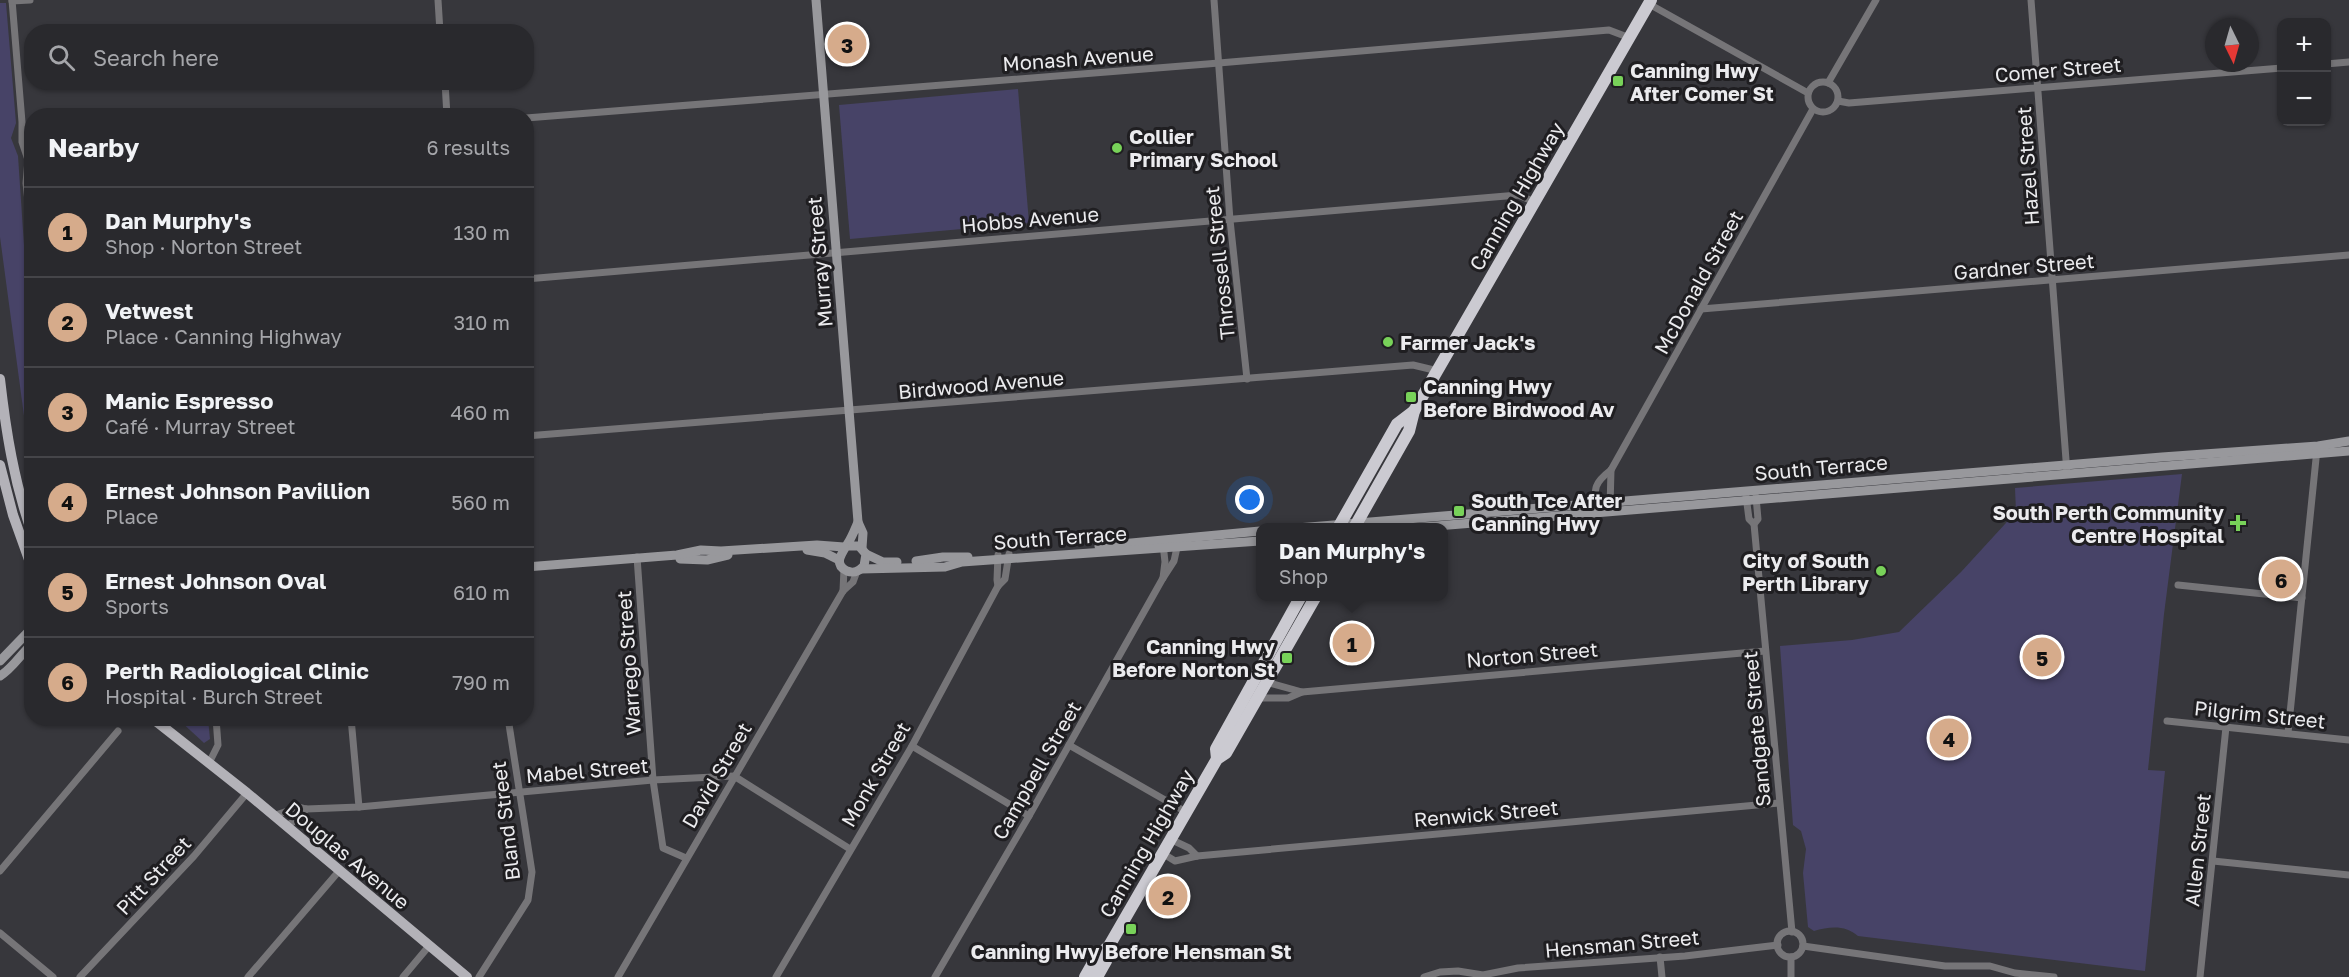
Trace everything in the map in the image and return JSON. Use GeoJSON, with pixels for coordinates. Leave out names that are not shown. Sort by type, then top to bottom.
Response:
{"type":"FeatureCollection","features":[{"type":"Feature","properties":{"kind":"highway","name":"Canning Highway"},"geometry":{"type":"LineString","coordinates":[[1356,523],[1409,431],[1414,411],[1650,2]]}},
{"type":"Feature","properties":{"kind":"highway","name":"Canning Highway"},"geometry":{"type":"LineString","coordinates":[[1341,523],[1397,424],[1414,411]]}},
{"type":"Feature","properties":{"kind":"highway","name":"Canning Highway"},"geometry":{"type":"LineString","coordinates":[[1217,759],[1216,749],[1299,601]]}},
{"type":"Feature","properties":{"kind":"highway","name":"Canning Highway"},"geometry":{"type":"LineString","coordinates":[[1097,977],[1106,961],[1109,946],[1170,839],[1217,759],[1226,753],[1314,601]]}},
{"type":"Feature","properties":{"kind":"highway","name":"Canning Highway"},"geometry":{"type":"LineString","coordinates":[[1085,977],[1097,956],[1109,946]]}},
{"type":"Feature","properties":{"kind":"main road","name":"Murray Street"},"geometry":{"type":"LineString","coordinates":[[816,0],[858,522],[863,534],[864,551]]}},
{"type":"Feature","properties":{"kind":"main road"},"geometry":{"type":"LineString","coordinates":[[0,378],[10,455],[24,505]]}},
{"type":"Feature","properties":{"kind":"main road","name":"South Terrace"},"geometry":{"type":"LineString","coordinates":[[2317,450],[2349,441]]}},
{"type":"Feature","properties":{"kind":"main road","name":"South Terrace"},"geometry":{"type":"LineString","coordinates":[[1448,524],[1610,507],[2066,469],[2317,450],[2349,451]]}},
{"type":"Feature","properties":{"kind":"main road"},"geometry":{"type":"LineString","coordinates":[[0,465],[24,546]]}},
{"type":"Feature","properties":{"kind":"main road","name":"South Terrace"},"geometry":{"type":"LineString","coordinates":[[1385,523],[1596,509]]}},
{"type":"Feature","properties":{"kind":"main road","name":"Murray Street"},"geometry":{"type":"LineString","coordinates":[[846,546],[858,522]]}},
{"type":"Feature","properties":{"kind":"main road","name":"South Terrace"},"geometry":{"type":"LineString","coordinates":[[1178,543],[1256,532]]}},
{"type":"Feature","properties":{"kind":"main road","name":"South Terrace"},"geometry":{"type":"LineString","coordinates":[[859,570],[945,567],[998,557],[1163,544],[1256,541]]}},
{"type":"Feature","properties":{"kind":"main road"},"geometry":{"type":"LineString","coordinates":[[534,568],[637,560],[686,558],[707,560],[738,554],[805,550],[825,553],[850,572],[859,570],[866,562],[864,551],[855,544],[721,551],[708,549],[637,560]]}},
{"type":"Feature","properties":{"kind":"main road"},"geometry":{"type":"LineString","coordinates":[[841,564],[840,553],[846,546]]}},
{"type":"Feature","properties":{"kind":"main road","name":"South Terrace"},"geometry":{"type":"LineString","coordinates":[[864,551],[876,560],[891,563],[943,557],[998,557]]}},
{"type":"Feature","properties":{"kind":"main road"},"geometry":{"type":"LineString","coordinates":[[0,661],[24,636]]}},
{"type":"Feature","properties":{"kind":"main road"},"geometry":{"type":"LineString","coordinates":[[0,676],[6,673],[24,651]]}},
{"type":"Feature","properties":{"kind":"main road","name":"Douglas Avenue"},"geometry":{"type":"LineString","coordinates":[[162,726],[467,977]]}},
{"type":"Feature","properties":{"kind":"main road","name":"Douglas Avenue"},"geometry":{"type":"LineString","coordinates":[[172,726],[207,761]]}},
{"type":"Feature","properties":{"kind":"street"},"geometry":{"type":"LineString","coordinates":[[24,144],[21,136],[22,122],[12,1],[30,0]]}},
{"type":"Feature","properties":{"kind":"street"},"geometry":{"type":"LineString","coordinates":[[438,0],[440,24]]}},
{"type":"Feature","properties":{"kind":"street","name":"Throssell Street"},"geometry":{"type":"LineString","coordinates":[[1214,0],[1230,220],[1247,379]]}},
{"type":"Feature","properties":{"kind":"street"},"geometry":{"type":"LineString","coordinates":[[1828,82],[1876,0]]}},
{"type":"Feature","properties":{"kind":"street","name":"Hazel Street"},"geometry":{"type":"LineString","coordinates":[[2031,0],[2066,469]]}},
{"type":"Feature","properties":{"kind":"street"},"geometry":{"type":"LineString","coordinates":[[1650,2],[1808,93]]}},
{"type":"Feature","properties":{"kind":"street","name":"Monash Avenue"},"geometry":{"type":"LineString","coordinates":[[534,117],[1609,30],[1630,38]]}},
{"type":"Feature","properties":{"kind":"street"},"geometry":{"type":"LineString","coordinates":[[2331,64],[2349,62]]}},
{"type":"Feature","properties":{"kind":"street","name":"Comer Street"},"geometry":{"type":"LineString","coordinates":[[1838,101],[1849,103],[2277,68]]}},
{"type":"Feature","properties":{"kind":"street"},"geometry":{"type":"LineString","coordinates":[[1828,82],[1836,89],[1838,101],[1836,106],[1827,112],[1813,109],[1808,100],[1808,93],[1815,84],[1828,82]]}},
{"type":"Feature","properties":{"kind":"street"},"geometry":{"type":"LineString","coordinates":[[445,90],[447,108]]}},
{"type":"Feature","properties":{"kind":"street","name":"McDonald Street"},"geometry":{"type":"LineString","coordinates":[[1596,509],[1595,486],[1598,480],[1611,470],[1813,109]]}},
{"type":"Feature","properties":{"kind":"street","name":"Hobbs Avenue"},"geometry":{"type":"LineString","coordinates":[[534,278],[1518,195],[1535,201]]}},
{"type":"Feature","properties":{"kind":"street","name":"Gardner Street"},"geometry":{"type":"LineString","coordinates":[[1701,309],[2349,255]]}},
{"type":"Feature","properties":{"kind":"street","name":"Birdwood Avenue"},"geometry":{"type":"LineString","coordinates":[[534,435],[1413,365],[1438,371]]}},
{"type":"Feature","properties":{"kind":"street"},"geometry":{"type":"LineString","coordinates":[[2288,733],[2317,450]]}},
{"type":"Feature","properties":{"kind":"street","name":"McDonald Street"},"geometry":{"type":"LineString","coordinates":[[1610,507],[1611,470]]}},
{"type":"Feature","properties":{"kind":"street","name":"Sandgate Street"},"geometry":{"type":"LineString","coordinates":[[1751,496],[1758,519],[1754,524],[1792,932]]}},
{"type":"Feature","properties":{"kind":"street","name":"Campbell Street"},"geometry":{"type":"LineString","coordinates":[[935,977],[1163,578],[1171,568],[1178,543]]}},
{"type":"Feature","properties":{"kind":"street","name":"Campbell Street"},"geometry":{"type":"LineString","coordinates":[[1163,544],[1163,578]]}},
{"type":"Feature","properties":{"kind":"street","name":"Monk Street"},"geometry":{"type":"LineString","coordinates":[[777,977],[912,746],[998,586],[1005,579],[1009,556]]}},
{"type":"Feature","properties":{"kind":"street","name":"Monk Street"},"geometry":{"type":"LineString","coordinates":[[998,557],[996,580],[998,586]]}},
{"type":"Feature","properties":{"kind":"street","name":"Warrego Street"},"geometry":{"type":"LineString","coordinates":[[637,560],[652,780],[663,848],[686,858]]}},
{"type":"Feature","properties":{"kind":"street","name":"David Street"},"geometry":{"type":"LineString","coordinates":[[841,564],[843,591]]}},
{"type":"Feature","properties":{"kind":"street","name":"David Street"},"geometry":{"type":"LineString","coordinates":[[618,977],[843,591],[853,582],[859,570]]}},
{"type":"Feature","properties":{"kind":"street"},"geometry":{"type":"LineString","coordinates":[[2178,585],[2302,598]]}},
{"type":"Feature","properties":{"kind":"street","name":"Norton Street"},"geometry":{"type":"LineString","coordinates":[[1258,698],[1288,698],[1302,692],[1765,651]]}},
{"type":"Feature","properties":{"kind":"street","name":"Norton Street"},"geometry":{"type":"LineString","coordinates":[[1266,682],[1302,692]]}},
{"type":"Feature","properties":{"kind":"street","name":"Pilgrim Street"},"geometry":{"type":"LineString","coordinates":[[2167,721],[2349,740]]}},
{"type":"Feature","properties":{"kind":"street"},"geometry":{"type":"LineString","coordinates":[[207,761],[218,745],[217,726]]}},
{"type":"Feature","properties":{"kind":"street"},"geometry":{"type":"LineString","coordinates":[[352,726],[359,807]]}},
{"type":"Feature","properties":{"kind":"street","name":"Bland Street"},"geometry":{"type":"LineString","coordinates":[[479,977],[528,900],[532,872],[509,726]]}},
{"type":"Feature","properties":{"kind":"street","name":"Allen Street"},"geometry":{"type":"LineString","coordinates":[[2200,977],[2226,727]]}},
{"type":"Feature","properties":{"kind":"street"},"geometry":{"type":"LineString","coordinates":[[0,871],[118,731]]}},
{"type":"Feature","properties":{"kind":"street"},"geometry":{"type":"LineString","coordinates":[[1069,745],[1186,812]]}},
{"type":"Feature","properties":{"kind":"street"},"geometry":{"type":"LineString","coordinates":[[912,746],[1029,816]]}},
{"type":"Feature","properties":{"kind":"street"},"geometry":{"type":"LineString","coordinates":[[734,776],[850,849]]}},
{"type":"Feature","properties":{"kind":"street","name":"Mabel Street"},"geometry":{"type":"LineString","coordinates":[[273,816],[299,807],[306,809],[359,807],[652,780],[734,776]]}},
{"type":"Feature","properties":{"kind":"street","name":"Pitt Street"},"geometry":{"type":"LineString","coordinates":[[81,977],[207,842],[247,794]]}},
{"type":"Feature","properties":{"kind":"street","name":"Renwick Street"},"geometry":{"type":"LineString","coordinates":[[1162,853],[1175,861],[1197,856],[1779,803]]}},
{"type":"Feature","properties":{"kind":"street"},"geometry":{"type":"LineString","coordinates":[[286,826],[298,819],[306,809]]}},
{"type":"Feature","properties":{"kind":"street"},"geometry":{"type":"LineString","coordinates":[[1170,839],[1189,848],[1197,856]]}},
{"type":"Feature","properties":{"kind":"street"},"geometry":{"type":"LineString","coordinates":[[2213,861],[2349,876]]}},
{"type":"Feature","properties":{"kind":"street"},"geometry":{"type":"LineString","coordinates":[[248,977],[339,871]]}},
{"type":"Feature","properties":{"kind":"street"},"geometry":{"type":"LineString","coordinates":[[1792,932],[1802,938],[1803,946],[1800,953],[1791,957],[1783,955],[1778,945],[1780,937],[1792,932]]}},
{"type":"Feature","properties":{"kind":"street"},"geometry":{"type":"LineString","coordinates":[[0,933],[53,977]]}},
{"type":"Feature","properties":{"kind":"street","name":"Hensman Street"},"geometry":{"type":"LineString","coordinates":[[1424,977],[1431,973],[1449,971],[1466,976],[1483,976],[1518,968],[1778,945]]}},
{"type":"Feature","properties":{"kind":"street"},"geometry":{"type":"LineString","coordinates":[[403,977],[429,946]]}},
{"type":"Feature","properties":{"kind":"street"},"geometry":{"type":"LineString","coordinates":[[1803,946],[1945,966],[1990,966],[2015,973],[2054,977]]}},
{"type":"Feature","properties":{"kind":"street"},"geometry":{"type":"LineString","coordinates":[[1660,957],[1662,977]]}},
{"type":"Feature","properties":{"kind":"street"},"geometry":{"type":"LineString","coordinates":[[1791,957],[1791,977]]}},
{"type":"Feature","properties":{"kind":"shaded area"},"geometry":{"type":"Polygon","coordinates":[[[0,3],[6,3],[16,123],[11,138],[18,156],[24,245],[24,416],[0,237],[0,3]]]}},
{"type":"Feature","properties":{"kind":"shaded area"},"geometry":{"type":"Polygon","coordinates":[[[1018,89],[1029,223],[850,239],[839,105],[1018,89]]]}},
{"type":"Feature","properties":{"kind":"shaded area"},"geometry":{"type":"Polygon","coordinates":[[[2182,474],[2164,614],[2148,770],[2165,771],[2145,971],[1858,936],[1848,930],[1838,928],[1814,931],[1808,927],[1803,873],[1806,849],[1801,831],[1793,825],[1780,646],[1852,640],[1899,632],[1961,572],[2016,512],[2015,488],[2182,474]]]}},
{"type":"Feature","properties":{"kind":"shaded area"},"geometry":{"type":"Polygon","coordinates":[[[186,726],[209,726],[210,739],[204,743],[186,726]]]}},
{"type":"Feature","properties":{"kind":"place","name":"Manic Espresso"},"geometry":{"type":"Point","coordinates":[847,44]}},
{"type":"Feature","properties":{"kind":"place","name":"Canning Hwy After Comer St"},"geometry":{"type":"Point","coordinates":[1618,81]}},
{"type":"Feature","properties":{"kind":"place","name":"Collier Primary School"},"geometry":{"type":"Point","coordinates":[1117,148]}},
{"type":"Feature","properties":{"kind":"place","name":"Farmer Jack's"},"geometry":{"type":"Point","coordinates":[1388,342]}},
{"type":"Feature","properties":{"kind":"place","name":"Canning Hwy Before Birdwood Av"},"geometry":{"type":"Point","coordinates":[1411,397]}},
{"type":"Feature","properties":{"kind":"place","name":"South Tce After Canning Hwy"},"geometry":{"type":"Point","coordinates":[1459,511]}},
{"type":"Feature","properties":{"kind":"place","name":"South Perth Community Centre Hospital"},"geometry":{"type":"Point","coordinates":[2238,523]}},
{"type":"Feature","properties":{"kind":"place","name":"City of South Perth Library"},"geometry":{"type":"Point","coordinates":[1881,571]}},
{"type":"Feature","properties":{"kind":"place","name":"Perth Radiological Clinic"},"geometry":{"type":"Point","coordinates":[2281,579]}},
{"type":"Feature","properties":{"kind":"place","name":"Dan Murphy's"},"geometry":{"type":"Point","coordinates":[1352,643]}},
{"type":"Feature","properties":{"kind":"place","name":"Ernest Johnson Oval"},"geometry":{"type":"Point","coordinates":[2042,657]}},
{"type":"Feature","properties":{"kind":"place","name":"Canning Hwy Before Norton St"},"geometry":{"type":"Point","coordinates":[1287,658]}},
{"type":"Feature","properties":{"kind":"place","name":"Ernest Johnson Pavillion"},"geometry":{"type":"Point","coordinates":[1949,738]}},
{"type":"Feature","properties":{"kind":"place","name":"Vetwest"},"geometry":{"type":"Point","coordinates":[1168,896]}},
{"type":"Feature","properties":{"kind":"place","name":"Canning Hwy Before Hensman St"},"geometry":{"type":"Point","coordinates":[1131,929]}}]}
